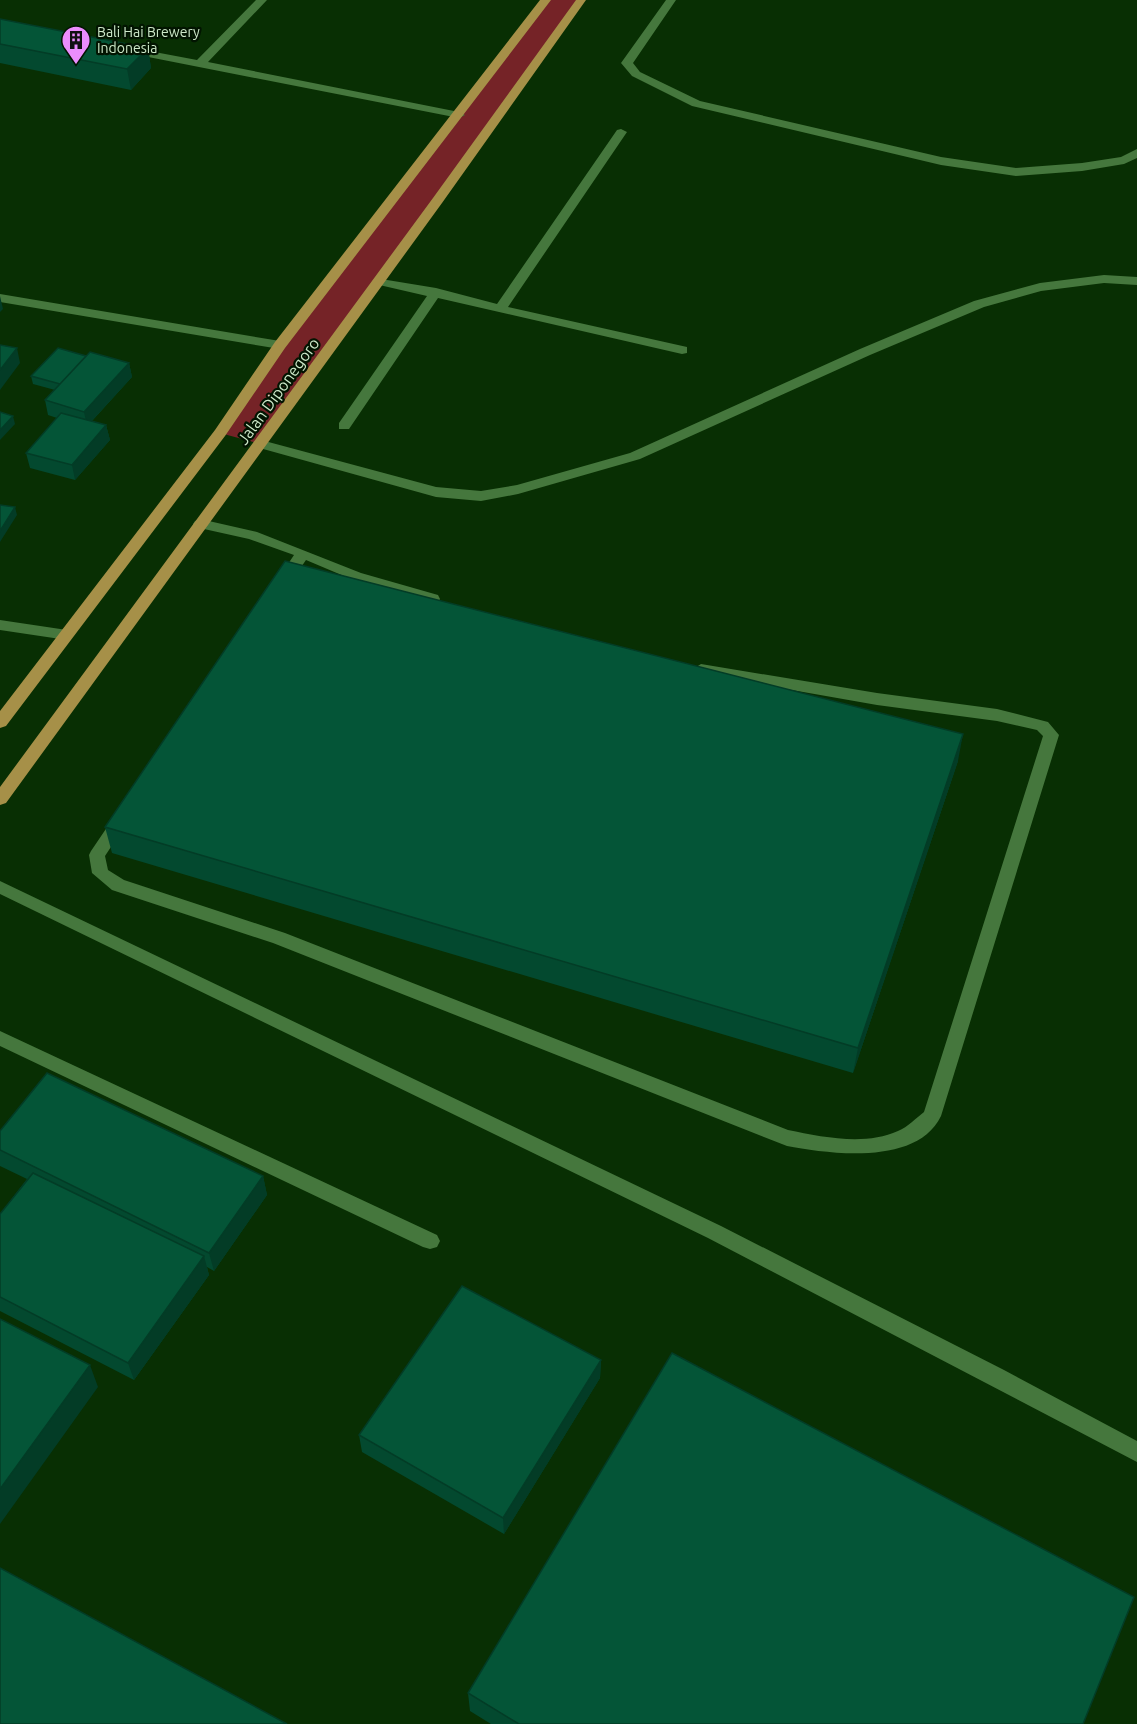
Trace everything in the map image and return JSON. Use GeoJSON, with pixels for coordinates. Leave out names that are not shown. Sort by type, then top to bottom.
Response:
{"type":"FeatureCollection","features":[{"type":"Feature","properties":{"kind":"highway","name":"Jalan Diponegoro"},"geometry":{"type":"LineString","coordinates":[[0,722],[220,433],[280,345],[546,0]]}},
{"type":"Feature","properties":{"kind":"highway","name":"Jalan Diponegoro"},"geometry":{"type":"LineString","coordinates":[[0,800],[97,662],[261,444],[495,124],[581,0]]}},
{"type":"Feature","properties":{"kind":"street"},"geometry":{"type":"LineString","coordinates":[[200,64],[262,0]]}},
{"type":"Feature","properties":{"kind":"street"},"geometry":{"type":"LineString","coordinates":[[670,0],[627,63],[636,74],[696,104],[941,161],[1016,172],[1082,167],[1124,160],[1137,153]]}},
{"type":"Feature","properties":{"kind":"street"},"geometry":{"type":"LineString","coordinates":[[118,48],[459,115]]}},
{"type":"Feature","properties":{"kind":"street"},"geometry":{"type":"LineString","coordinates":[[501,308],[621,132]]}},
{"type":"Feature","properties":{"kind":"street"},"geometry":{"type":"LineString","coordinates":[[261,444],[436,492],[481,496],[499,493],[635,456],[865,352],[979,304],[1040,287],[1104,279],[1137,281]]}},
{"type":"Feature","properties":{"kind":"street"},"geometry":{"type":"LineString","coordinates":[[379,280],[682,350]]}},
{"type":"Feature","properties":{"kind":"street"},"geometry":{"type":"LineString","coordinates":[[344,426],[436,292]]}},
{"type":"Feature","properties":{"kind":"street"},"geometry":{"type":"LineString","coordinates":[[0,298],[280,345]]}},
{"type":"Feature","properties":{"kind":"street"},"geometry":{"type":"LineString","coordinates":[[200,524],[252,535],[357,576],[444,603]]}},
{"type":"Feature","properties":{"kind":"street"},"geometry":{"type":"LineString","coordinates":[[277,592],[303,553]]}},
{"type":"Feature","properties":{"kind":"street"},"geometry":{"type":"LineString","coordinates":[[0,624],[67,635]]}},
{"type":"Feature","properties":{"kind":"street"},"geometry":{"type":"LineString","coordinates":[[130,806],[97,855],[100,873],[118,885],[279,939],[787,1138],[829,1146],[870,1145],[903,1138],[932,1116],[1051,735],[1042,726],[1007,717],[877,699],[687,666]]}},
{"type":"Feature","properties":{"kind":"street"},"geometry":{"type":"LineString","coordinates":[[0,887],[530,1141],[1001,1377],[1137,1452]]}},
{"type":"Feature","properties":{"kind":"street"},"geometry":{"type":"LineString","coordinates":[[0,1038],[430,1241]]}},
{"type":"Feature","properties":{"kind":"shaded area"},"geometry":{"type":"Polygon","coordinates":[[[546,0],[581,0],[261,444],[220,433],[546,0]]]}},
{"type":"Feature","properties":{"kind":"building"},"geometry":{"type":"Polygon","coordinates":[[[0,19],[148,48],[127,69],[0,44],[0,19]]]}},
{"type":"Feature","properties":{"kind":"building"},"geometry":{"type":"Polygon","coordinates":[[[0,345],[17,348],[0,370],[0,345]]]}},
{"type":"Feature","properties":{"kind":"building"},"geometry":{"type":"Polygon","coordinates":[[[58,348],[86,356],[60,384],[31,376],[58,348]]]}},
{"type":"Feature","properties":{"kind":"building"},"geometry":{"type":"Polygon","coordinates":[[[90,352],[129,363],[84,412],[45,400],[90,352]]]}},
{"type":"Feature","properties":{"kind":"building"},"geometry":{"type":"Polygon","coordinates":[[[0,412],[13,416],[0,430],[0,412]]]}},
{"type":"Feature","properties":{"kind":"building"},"geometry":{"type":"Polygon","coordinates":[[[61,413],[106,425],[72,465],[26,453],[61,413]]]}},
{"type":"Feature","properties":{"kind":"building"},"geometry":{"type":"Polygon","coordinates":[[[0,505],[15,507],[0,531],[0,505]]]}},
{"type":"Feature","properties":{"kind":"building"},"geometry":{"type":"Polygon","coordinates":[[[285,561],[963,734],[858,1048],[105,827],[285,561]]]}},
{"type":"Feature","properties":{"kind":"building"},"geometry":{"type":"Polygon","coordinates":[[[47,1073],[263,1176],[209,1253],[0,1150],[0,1131],[47,1073]]]}},
{"type":"Feature","properties":{"kind":"building"},"geometry":{"type":"Polygon","coordinates":[[[33,1173],[204,1256],[128,1363],[0,1297],[0,1214],[33,1173]]]}},
{"type":"Feature","properties":{"kind":"building"},"geometry":{"type":"Polygon","coordinates":[[[462,1286],[601,1360],[503,1518],[359,1435],[462,1286]]]}},
{"type":"Feature","properties":{"kind":"building"},"geometry":{"type":"Polygon","coordinates":[[[0,1319],[90,1365],[0,1489],[0,1319]]]}},
{"type":"Feature","properties":{"kind":"building"},"geometry":{"type":"Polygon","coordinates":[[[672,1353],[1134,1597],[1083,1724],[519,1724],[468,1693],[672,1353]]]}},
{"type":"Feature","properties":{"kind":"building"},"geometry":{"type":"Polygon","coordinates":[[[0,1568],[287,1724],[0,1724],[0,1568]]]}},
{"type":"Feature","properties":{"kind":"place","name":"Bali Hai Brewery Indonesia"},"geometry":{"type":"Point","coordinates":[76,66]}}]}
